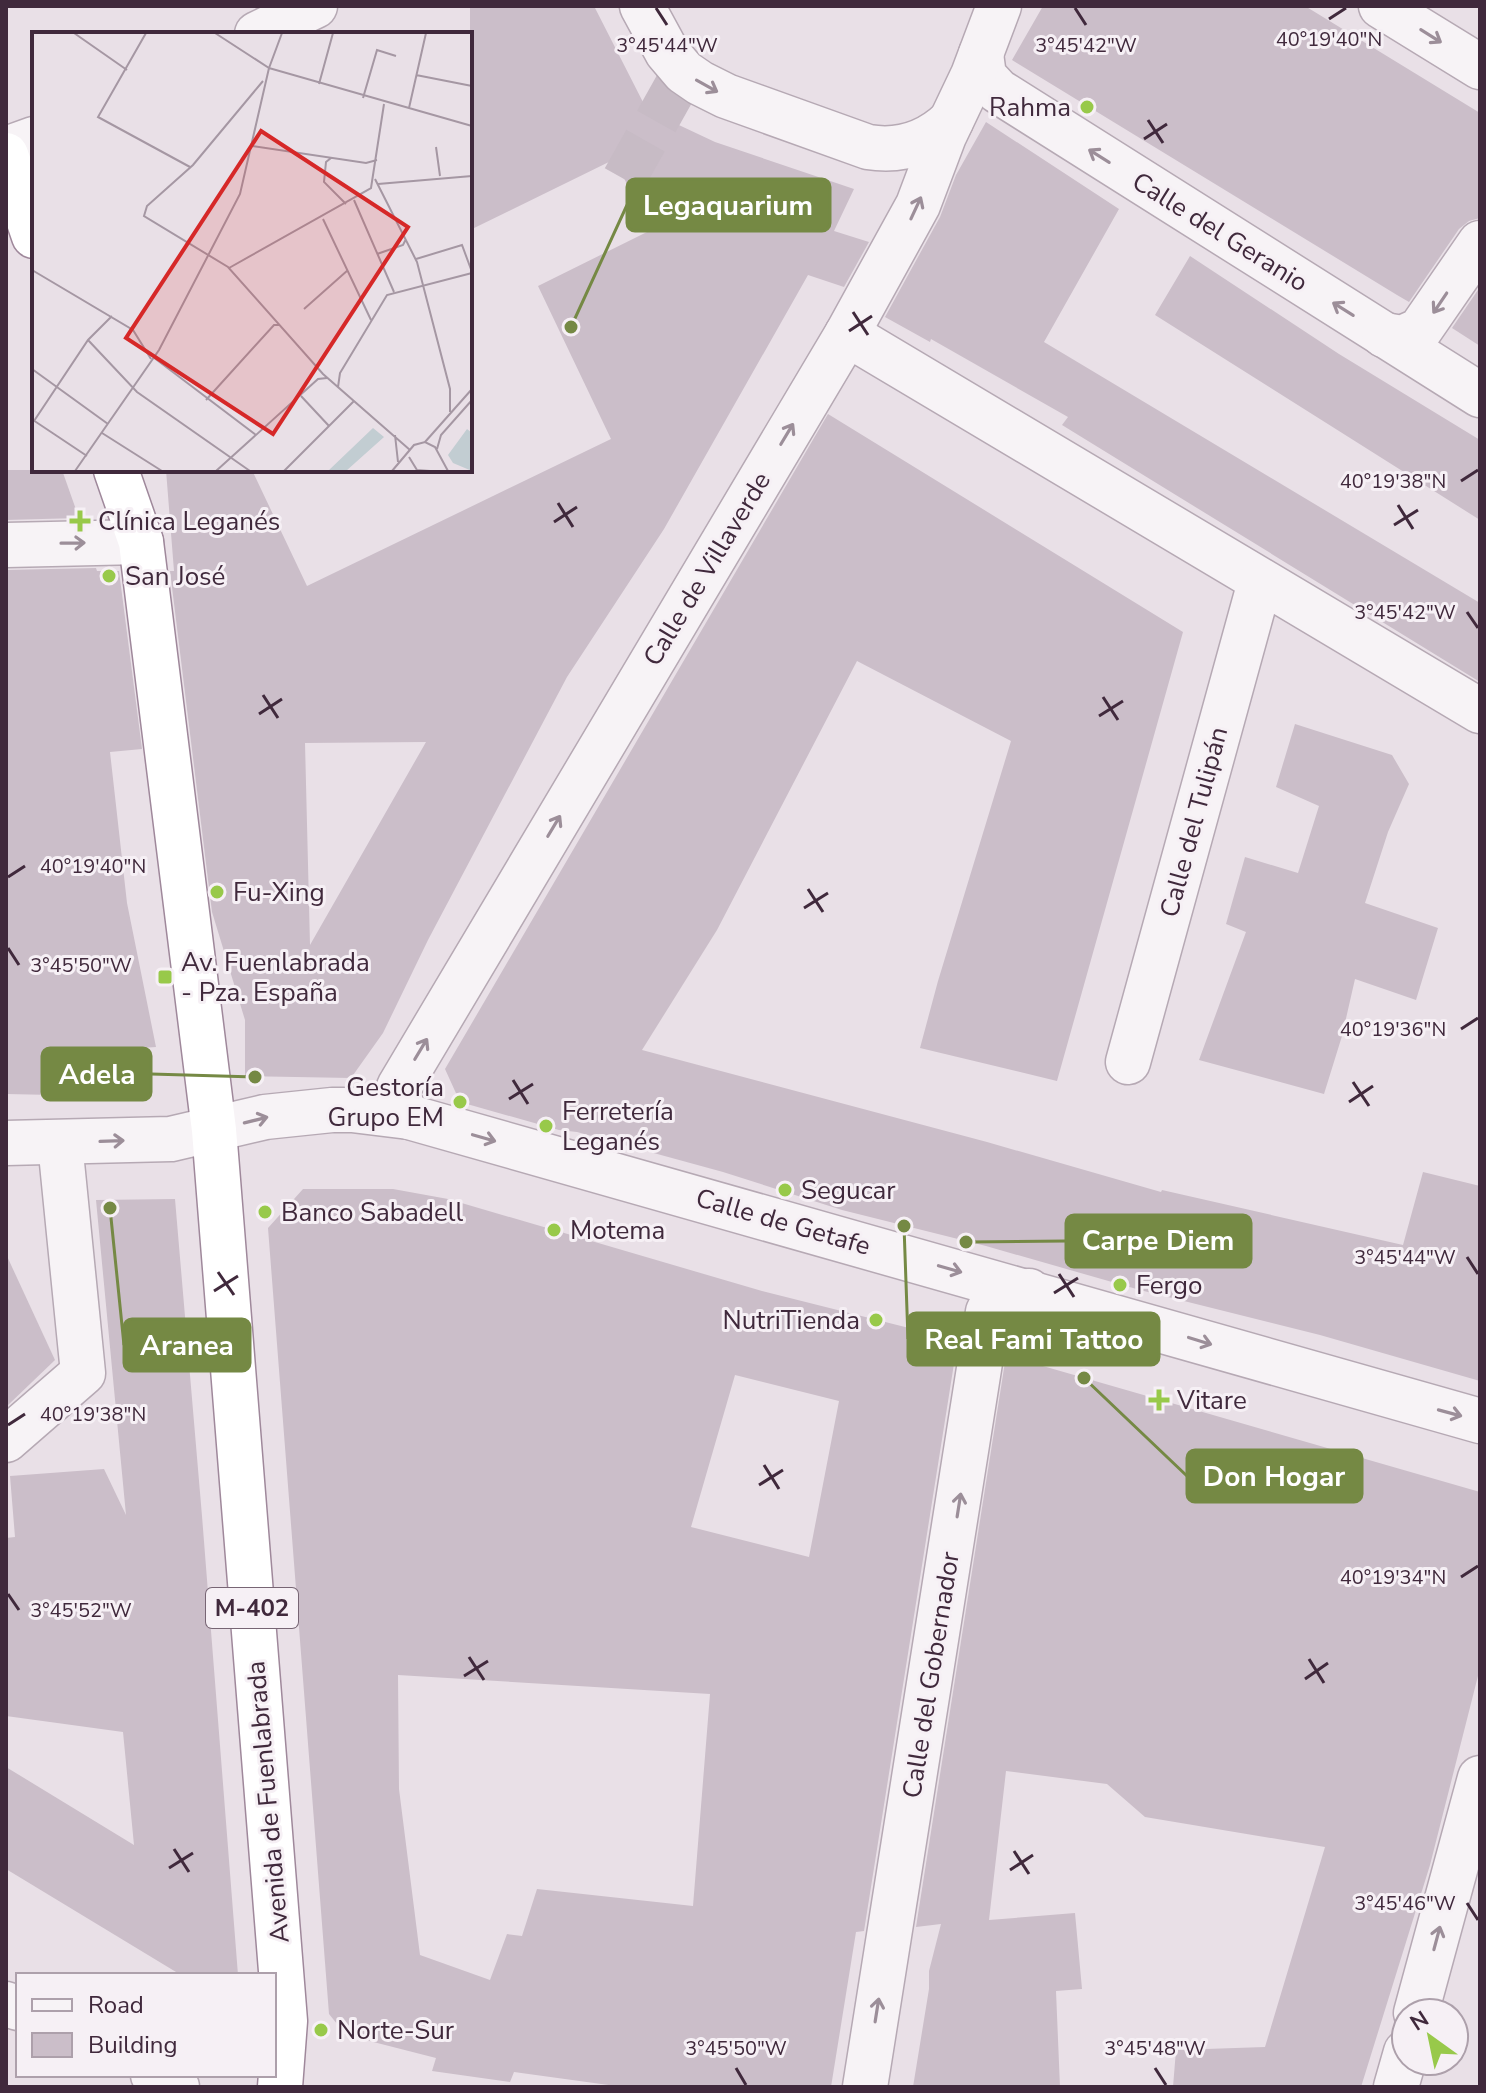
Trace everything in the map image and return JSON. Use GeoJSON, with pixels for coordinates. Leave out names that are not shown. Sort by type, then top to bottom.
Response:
{"type":"FeatureCollection","features":[{"type":"Feature","properties":{"kind":"highway"},"geometry":{"type":"LineString","coordinates":[[6,152],[32,230]]}},
{"type":"Feature","properties":{"kind":"highway","name":"Avenida de Fuenlabrada"},"geometry":{"type":"LineString","coordinates":[[117,472],[141,542],[214,1130],[285,2021],[280,2087]]}},
{"type":"Feature","properties":{"kind":"street"},"geometry":{"type":"LineString","coordinates":[[261,32],[315,6]]}},
{"type":"Feature","properties":{"kind":"street"},"geometry":{"type":"LineString","coordinates":[[642,6],[659,41],[677,65],[700,83],[726,96],[868,147],[882,149],[921,142],[951,121]]}},
{"type":"Feature","properties":{"kind":"street","name":"Calle de Villaverde"},"geometry":{"type":"LineString","coordinates":[[409,1117],[400,1107],[397,1096],[408,1070],[847,334],[918,205],[999,6]]}},
{"type":"Feature","properties":{"kind":"street"},"geometry":{"type":"LineString","coordinates":[[1381,6],[1480,67]]}},
{"type":"Feature","properties":{"kind":"street","name":"Calle del Geranio"},"geometry":{"type":"LineString","coordinates":[[981,54],[984,76],[998,91],[1480,395]]}},
{"type":"Feature","properties":{"kind":"street"},"geometry":{"type":"LineString","coordinates":[[6,152],[32,140]]}},
{"type":"Feature","properties":{"kind":"street"},"geometry":{"type":"LineString","coordinates":[[1384,335],[1402,338],[1420,330],[1480,243]]}},
{"type":"Feature","properties":{"kind":"street"},"geometry":{"type":"LineString","coordinates":[[847,334],[1480,711]]}},
{"type":"Feature","properties":{"kind":"street"},"geometry":{"type":"LineString","coordinates":[[6,545],[141,542]]}},
{"type":"Feature","properties":{"kind":"street","name":"Calle del Tulipán"},"geometry":{"type":"LineString","coordinates":[[1128,1062],[1260,582]]}},
{"type":"Feature","properties":{"kind":"street","name":"Calle de Getafe"},"geometry":{"type":"LineString","coordinates":[[6,1143],[171,1139],[265,1117],[332,1110],[409,1117],[1480,1421]]}},
{"type":"Feature","properties":{"kind":"street"},"geometry":{"type":"LineString","coordinates":[[6,1440],[83,1373],[60,1143]]}},
{"type":"Feature","properties":{"kind":"street","name":"Calle del Gobernador"},"geometry":{"type":"LineString","coordinates":[[865,2087],[988,1312],[1000,1296],[1029,1291]]}},
{"type":"Feature","properties":{"kind":"street"},"geometry":{"type":"LineString","coordinates":[[1420,1997],[1480,1778]]}},
{"type":"Feature","properties":{"kind":"street"},"geometry":{"type":"LineString","coordinates":[[157,2077],[177,2087]]}},
{"type":"Feature","properties":{"kind":"building"},"geometry":{"type":"Polygon","coordinates":[[[470,6],[594,6],[647,110],[715,142],[854,189],[834,231],[869,242],[844,287],[808,275],[664,529],[567,677],[428,940],[383,1033],[351,1078],[245,1076],[245,1020],[212,912],[170,571],[174,571],[166,472],[253,472],[307,586],[611,439],[538,286],[649,231],[615,159],[472,229],[470,6]],[[426,742],[305,743],[310,945],[426,742]]]}},
{"type":"Feature","properties":{"kind":"building"},"geometry":{"type":"Polygon","coordinates":[[[1043,6],[1305,6],[1480,113],[1480,218],[1469,221],[1459,229],[1409,302],[1012,60],[1043,6]]]}},
{"type":"Feature","properties":{"kind":"building"},"geometry":{"type":"Polygon","coordinates":[[[986,122],[1119,209],[1044,342],[1480,603],[1480,682],[1062,425],[1068,417],[931,339],[930,342],[885,317],[940,217],[956,175],[986,122]]]}},
{"type":"Feature","properties":{"kind":"building"},"geometry":{"type":"Polygon","coordinates":[[[1190,256],[1339,354],[1480,440],[1480,520],[1155,315],[1190,256]]]}},
{"type":"Feature","properties":{"kind":"building"},"geometry":{"type":"Polygon","coordinates":[[[1480,287],[1480,346],[1452,328],[1480,287]]]}},
{"type":"Feature","properties":{"kind":"building"},"geometry":{"type":"Polygon","coordinates":[[[828,414],[1183,632],[1057,1081],[920,1048],[1011,741],[857,661],[717,930],[642,1050],[1161,1192],[1403,1245],[1423,1172],[1480,1186],[1480,1381],[1320,1335],[842,1210],[723,1172],[460,1102],[445,1069],[828,414]]]}},
{"type":"Feature","properties":{"kind":"building"},"geometry":{"type":"Polygon","coordinates":[[[6,470],[63,472],[79,518],[6,520],[6,470]]]}},
{"type":"Feature","properties":{"kind":"building"},"geometry":{"type":"Polygon","coordinates":[[[96,568],[97,571],[119,571],[142,749],[110,752],[127,903],[156,1047],[98,1051],[101,1096],[6,1094],[6,570],[96,568]]]}},
{"type":"Feature","properties":{"kind":"building"},"geometry":{"type":"Polygon","coordinates":[[[1295,724],[1392,755],[1409,784],[1388,832],[1365,903],[1438,928],[1416,1000],[1355,979],[1324,1094],[1199,1060],[1246,932],[1226,924],[1245,857],[1298,873],[1319,806],[1276,787],[1295,724]]]}},
{"type":"Feature","properties":{"kind":"building"},"geometry":{"type":"Polygon","coordinates":[[[303,1189],[393,1189],[448,1199],[762,1291],[917,1330],[914,1342],[956,1351],[864,1931],[856,1932],[831,2087],[623,2087],[514,2072],[510,2082],[432,2071],[436,2058],[346,2035],[329,2014],[268,1228],[303,1189]],[[735,1375],[691,1527],[809,1557],[839,1401],[735,1375]],[[398,1675],[399,1789],[420,1955],[490,1980],[507,1934],[522,1936],[537,1889],[693,1906],[710,1694],[398,1675]]]}},
{"type":"Feature","properties":{"kind":"building"},"geometry":{"type":"Polygon","coordinates":[[[175,1199],[238,1973],[178,1973],[6,1869],[6,1767],[134,1845],[123,1732],[6,1716],[6,1538],[15,1537],[10,1476],[104,1469],[126,1515],[96,1200],[175,1199]]]}},
{"type":"Feature","properties":{"kind":"building"},"geometry":{"type":"Polygon","coordinates":[[[6,1254],[55,1360],[6,1407],[6,1254]]]}},
{"type":"Feature","properties":{"kind":"building"},"geometry":{"type":"Polygon","coordinates":[[[1012,1357],[1480,1492],[1480,1668],[1430,1865],[1361,2087],[1173,2087],[1176,2050],[1265,2047],[1325,1847],[1145,1817],[1107,1784],[1006,1771],[989,1920],[1075,1913],[1082,1989],[1056,1991],[1060,2087],[913,2087],[929,1989],[929,1971],[941,1924],[916,1927],[1005,1362],[1011,1363],[1012,1357]]]}},
{"type":"Feature","properties":{"kind":"tunnel"},"geometry":{"type":"LineString","coordinates":[[624,179],[684,72]]}},
{"type":"Feature","properties":{"kind":"place","name":"Rahma"},"geometry":{"type":"Point","coordinates":[1087,107]}},
{"type":"Feature","properties":{"kind":"place","name":"Legaquarium"},"geometry":{"type":"Point","coordinates":[571,327]}},
{"type":"Feature","properties":{"kind":"place","name":"Clínica Leganés"},"geometry":{"type":"Point","coordinates":[80,521]}},
{"type":"Feature","properties":{"kind":"place","name":"San José"},"geometry":{"type":"Point","coordinates":[109,576]}},
{"type":"Feature","properties":{"kind":"place","name":"Fu-Xing"},"geometry":{"type":"Point","coordinates":[217,892]}},
{"type":"Feature","properties":{"kind":"place","name":"Av. Fuenlabrada - Pza. España"},"geometry":{"type":"Point","coordinates":[165,977]}},
{"type":"Feature","properties":{"kind":"place","name":"Adela"},"geometry":{"type":"Point","coordinates":[255,1077]}},
{"type":"Feature","properties":{"kind":"place","name":"Gestoría Grupo EM"},"geometry":{"type":"Point","coordinates":[460,1102]}},
{"type":"Feature","properties":{"kind":"place","name":"Ferretería Leganés"},"geometry":{"type":"Point","coordinates":[546,1126]}},
{"type":"Feature","properties":{"kind":"place","name":"Segucar"},"geometry":{"type":"Point","coordinates":[785,1190]}},
{"type":"Feature","properties":{"kind":"place","name":"Aranea"},"geometry":{"type":"Point","coordinates":[110,1208]}},
{"type":"Feature","properties":{"kind":"place","name":"Banco Sabadell"},"geometry":{"type":"Point","coordinates":[265,1212]}},
{"type":"Feature","properties":{"kind":"place","name":"Real Fami Tattoo"},"geometry":{"type":"Point","coordinates":[904,1226]}},
{"type":"Feature","properties":{"kind":"place","name":"Motema"},"geometry":{"type":"Point","coordinates":[554,1230]}},
{"type":"Feature","properties":{"kind":"place","name":"Carpe Diem"},"geometry":{"type":"Point","coordinates":[966,1242]}},
{"type":"Feature","properties":{"kind":"place","name":"Fergo"},"geometry":{"type":"Point","coordinates":[1120,1285]}},
{"type":"Feature","properties":{"kind":"place","name":"NutriTienda"},"geometry":{"type":"Point","coordinates":[876,1320]}},
{"type":"Feature","properties":{"kind":"place","name":"Don Hogar"},"geometry":{"type":"Point","coordinates":[1084,1378]}},
{"type":"Feature","properties":{"kind":"place","name":"Vitare"},"geometry":{"type":"Point","coordinates":[1159,1400]}},
{"type":"Feature","properties":{"kind":"place","name":"Norte-Sur"},"geometry":{"type":"Point","coordinates":[321,2030]}}]}
